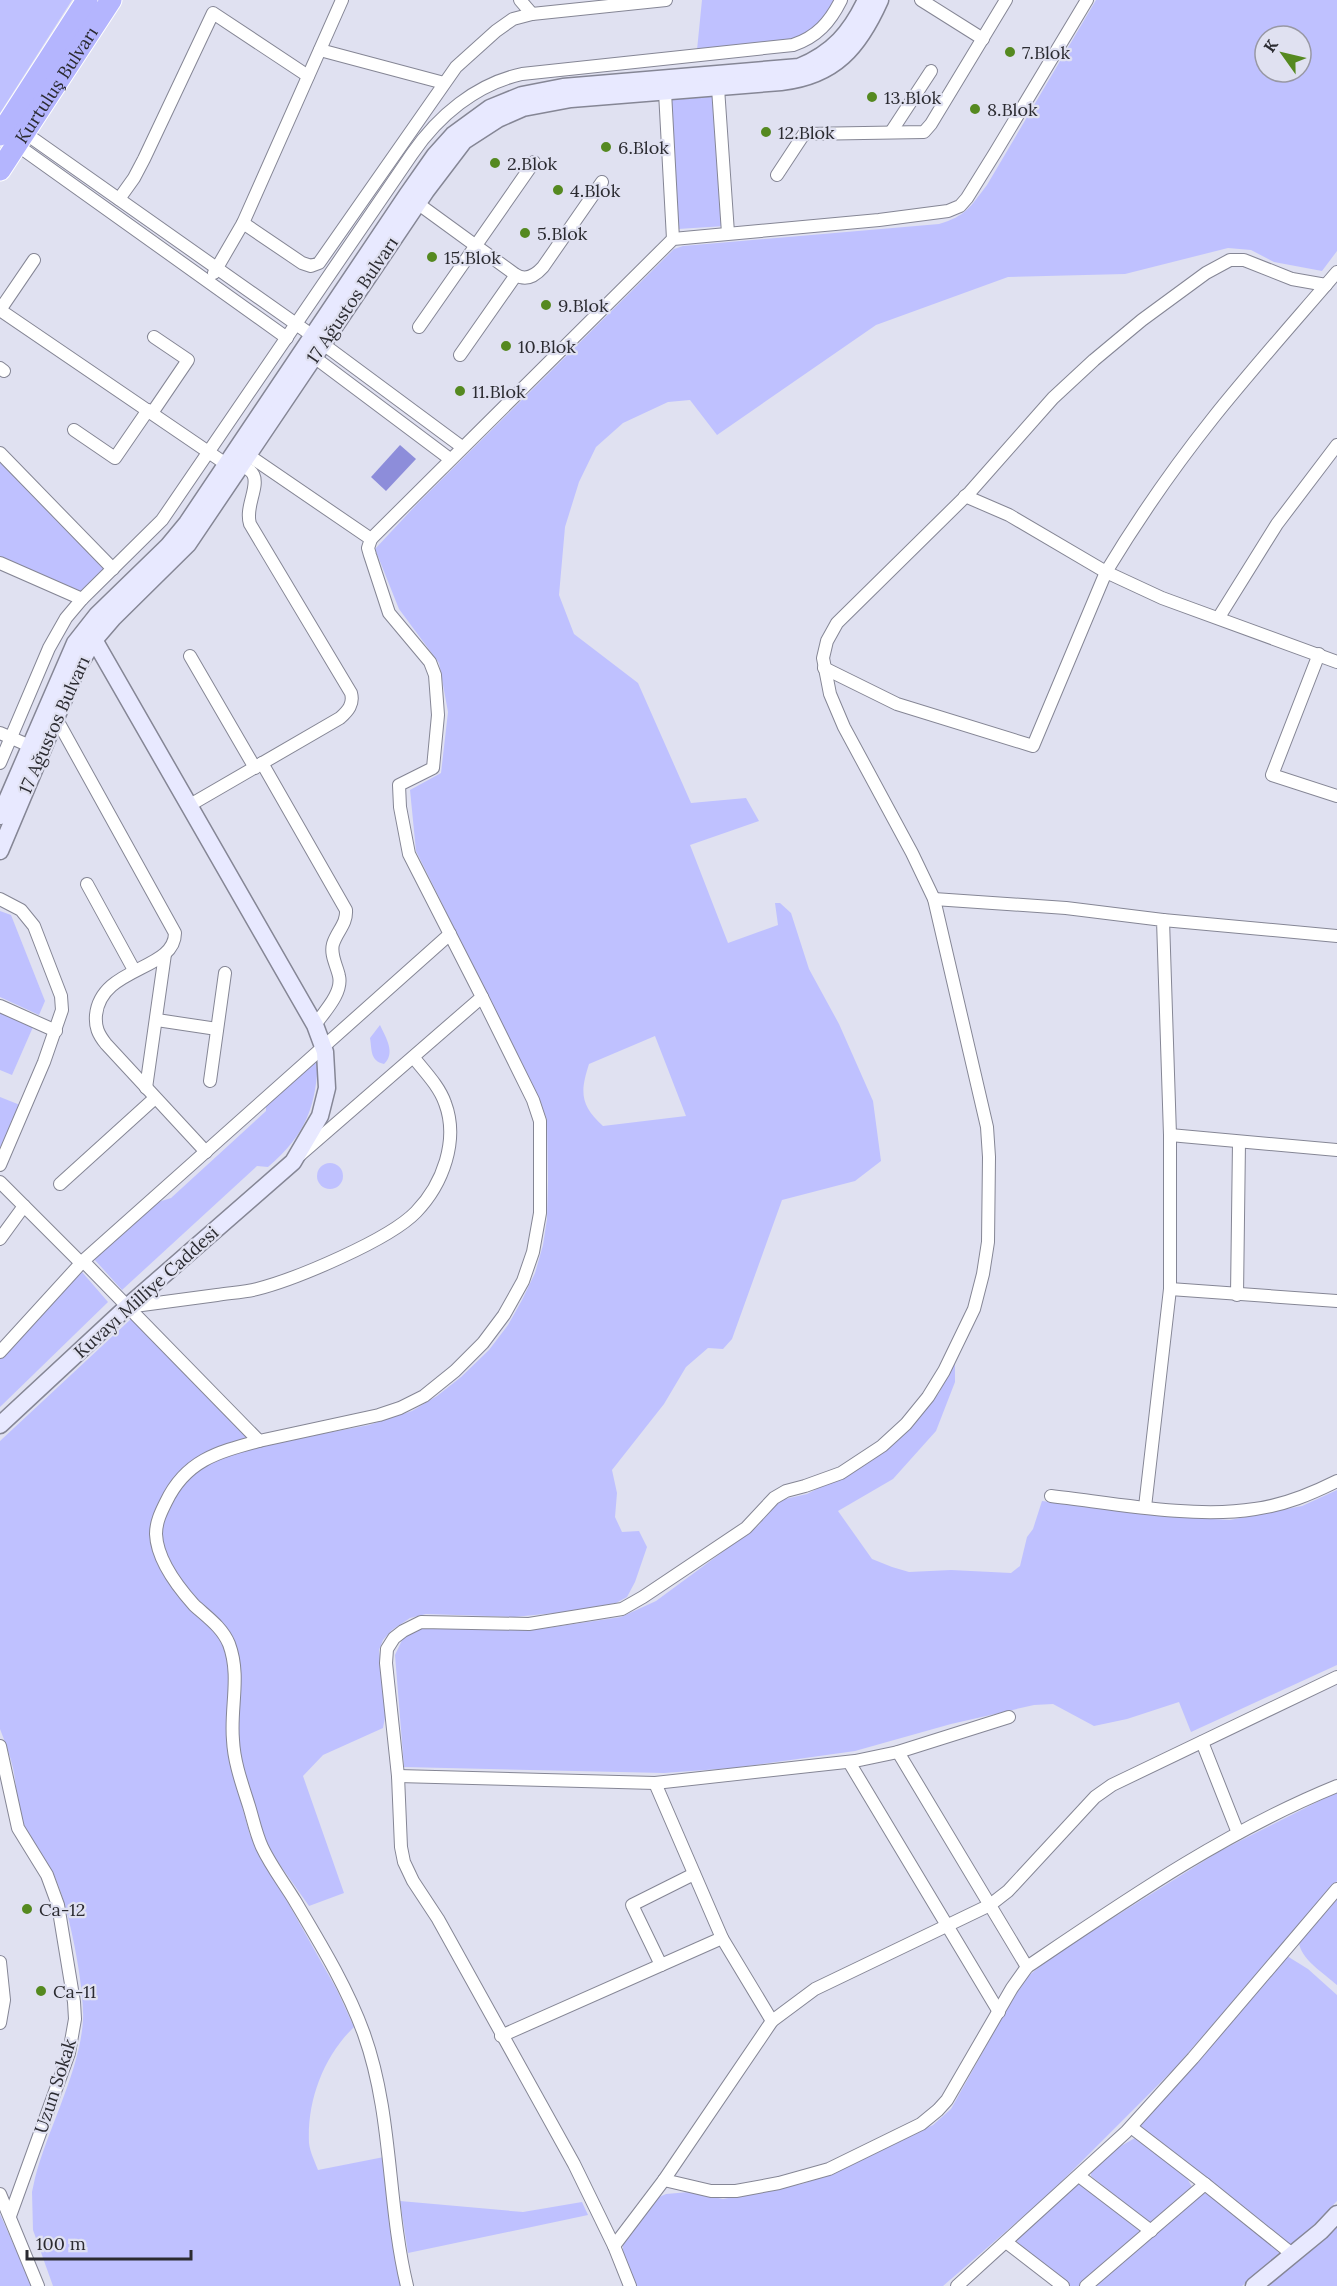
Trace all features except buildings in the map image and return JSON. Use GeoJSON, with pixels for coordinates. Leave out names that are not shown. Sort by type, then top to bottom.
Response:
{"type":"FeatureCollection","features":[{"type":"Feature","properties":{"kind":"highway","name":"Kurtuluş Bulvarı"},"geometry":{"type":"LineString","coordinates":[[0,170],[14,138],[87,0]]}},
{"type":"Feature","properties":{"kind":"highway","name":"Kurtuluş Bulvarı"},"geometry":{"type":"LineString","coordinates":[[14,138],[111,0]]}},
{"type":"Feature","properties":{"kind":"main road","name":"17 Ağustos Bulvarı"},"geometry":{"type":"LineString","coordinates":[[0,816],[65,662],[178,535],[238,461],[412,199],[447,142],[470,122],[499,104],[536,91],[800,67],[839,44],[857,19],[866,0]]}},
{"type":"Feature","properties":{"kind":"main road","name":"17 Ağustos Bulvarı"},"geometry":{"type":"LineString","coordinates":[[412,199],[460,146],[481,129],[510,112],[547,103],[793,81],[822,71],[840,60],[860,39],[880,0]]}},
{"type":"Feature","properties":{"kind":"main road","name":"17 Ağustos Bulvarı"},"geometry":{"type":"LineString","coordinates":[[238,461],[316,345]]}},
{"type":"Feature","properties":{"kind":"main road","name":"17 Ağustos Bulvarı"},"geometry":{"type":"LineString","coordinates":[[0,851],[91,633]]}},
{"type":"Feature","properties":{"kind":"main road","name":"Kuvayı Milliye Caddesi"},"geometry":{"type":"LineString","coordinates":[[0,1425],[127,1307],[293,1162],[313,1130],[324,1102],[327,1074],[323,1045],[315,1025],[91,633]]}},
{"type":"Feature","properties":{"kind":"main road"},"geometry":{"type":"LineString","coordinates":[[1254,2286],[1321,2231],[1337,2214]]}},
{"type":"Feature","properties":{"kind":"street"},"geometry":{"type":"LineString","coordinates":[[208,282],[243,223],[342,0]]}},
{"type":"Feature","properties":{"kind":"street"},"geometry":{"type":"LineString","coordinates":[[520,0],[532,14]]}},
{"type":"Feature","properties":{"kind":"street"},"geometry":{"type":"LineString","coordinates":[[243,223],[302,263],[311,266],[319,263],[444,82],[464,58],[491,35],[513,19],[532,14],[596,3],[666,0]]}},
{"type":"Feature","properties":{"kind":"street"},"geometry":{"type":"LineString","coordinates":[[0,763],[5,736],[56,633],[82,599],[162,520],[419,143],[443,117],[474,93],[522,74],[793,45],[808,39],[824,27],[841,0]]}},
{"type":"Feature","properties":{"kind":"street"},"geometry":{"type":"LineString","coordinates":[[921,0],[983,39]]}},
{"type":"Feature","properties":{"kind":"street"},"geometry":{"type":"LineString","coordinates":[[777,175],[804,134],[921,133],[928,128],[1006,0]]}},
{"type":"Feature","properties":{"kind":"street"},"geometry":{"type":"LineString","coordinates":[[407,2286],[382,2109],[364,2035],[351,2003],[316,1936],[262,1847],[236,1763],[233,1740],[235,1677],[230,1645],[224,1633],[179,1586],[163,1561],[156,1532],[159,1517],[169,1495],[187,1472],[212,1455],[259,1441],[379,1415],[424,1396],[455,1371],[483,1343],[504,1315],[523,1281],[533,1252],[539,1223],[540,1121],[533,1100],[409,854],[404,836],[399,785],[433,768],[438,716],[435,675],[430,662],[389,613],[368,548],[371,539],[673,238],[879,220],[948,211],[960,206],[983,173],[1087,0]]}},
{"type":"Feature","properties":{"kind":"street"},"geometry":{"type":"LineString","coordinates":[[120,219],[134,178],[213,12],[308,76]]}},
{"type":"Feature","properties":{"kind":"street"},"geometry":{"type":"LineString","coordinates":[[320,50],[444,82]]}},
{"type":"Feature","properties":{"kind":"street"},"geometry":{"type":"LineString","coordinates":[[891,132],[932,70]]}},
{"type":"Feature","properties":{"kind":"street"},"geometry":{"type":"LineString","coordinates":[[718,88],[728,232]]}},
{"type":"Feature","properties":{"kind":"street"},"geometry":{"type":"LineString","coordinates":[[665,92],[673,238]]}},
{"type":"Feature","properties":{"kind":"street"},"geometry":{"type":"LineString","coordinates":[[14,138],[124,202],[296,324],[316,345],[450,459]]}},
{"type":"Feature","properties":{"kind":"street"},"geometry":{"type":"LineString","coordinates":[[14,138],[120,219],[287,338]]}},
{"type":"Feature","properties":{"kind":"street"},"geometry":{"type":"LineString","coordinates":[[419,327],[534,162]]}},
{"type":"Feature","properties":{"kind":"street"},"geometry":{"type":"LineString","coordinates":[[412,199],[516,275],[526,278],[539,271],[602,182]]}},
{"type":"Feature","properties":{"kind":"street"},"geometry":{"type":"LineString","coordinates":[[34,260],[0,310],[209,453],[238,461],[371,539]]}},
{"type":"Feature","properties":{"kind":"street"},"geometry":{"type":"LineString","coordinates":[[630,2286],[614,2246],[574,2164],[404,1862],[401,1847],[398,1776],[386,1664],[387,1649],[394,1638],[421,1622],[529,1624],[622,1609],[746,1528],[774,1498],[786,1491],[841,1473],[882,1446],[913,1415],[944,1371],[974,1309],[983,1274],[988,1242],[987,1126],[934,899],[912,853],[844,727],[830,694],[823,658],[827,640],[837,623],[965,496],[1053,398],[1142,320],[1206,273],[1230,260],[1244,260],[1292,279],[1326,285]]}},
{"type":"Feature","properties":{"kind":"street"},"geometry":{"type":"LineString","coordinates":[[824,668],[897,704],[1033,746],[1106,572],[1145,511],[1211,420],[1337,272]]}},
{"type":"Feature","properties":{"kind":"street"},"geometry":{"type":"LineString","coordinates":[[460,355],[516,275]]}},
{"type":"Feature","properties":{"kind":"street"},"geometry":{"type":"LineString","coordinates":[[74,430],[115,458],[188,360],[154,337]]}},
{"type":"Feature","properties":{"kind":"street"},"geometry":{"type":"LineString","coordinates":[[316,345],[462,447]]}},
{"type":"Feature","properties":{"kind":"street"},"geometry":{"type":"LineString","coordinates":[[1219,617],[1276,524],[1337,445]]}},
{"type":"Feature","properties":{"kind":"street"},"geometry":{"type":"LineString","coordinates":[[0,453],[113,569]]}},
{"type":"Feature","properties":{"kind":"street"},"geometry":{"type":"LineString","coordinates":[[190,805],[340,718],[348,710],[352,699],[348,685],[250,524],[248,515],[255,483],[253,475],[238,461]]}},
{"type":"Feature","properties":{"kind":"street"},"geometry":{"type":"LineString","coordinates":[[965,496],[1009,515],[1106,572],[1162,598],[1337,662]]}},
{"type":"Feature","properties":{"kind":"street"},"geometry":{"type":"LineString","coordinates":[[0,563],[82,599]]}},
{"type":"Feature","properties":{"kind":"street"},"geometry":{"type":"LineString","coordinates":[[1319,654],[1272,775],[1337,796]]}},
{"type":"Feature","properties":{"kind":"street"},"geometry":{"type":"LineString","coordinates":[[190,656],[346,910],[346,920],[335,939],[332,950],[339,977],[339,988],[315,1025]]}},
{"type":"Feature","properties":{"kind":"street"},"geometry":{"type":"LineString","coordinates":[[56,718],[175,929],[174,941],[165,954],[151,1093],[60,1184]]}},
{"type":"Feature","properties":{"kind":"street"},"geometry":{"type":"LineString","coordinates":[[5,736],[30,746]]}},
{"type":"Feature","properties":{"kind":"street"},"geometry":{"type":"LineString","coordinates":[[87,884],[134,970]]}},
{"type":"Feature","properties":{"kind":"street"},"geometry":{"type":"LineString","coordinates":[[0,899],[21,910],[34,926],[61,996],[62,1010],[56,1030],[0,1165]]}},
{"type":"Feature","properties":{"kind":"street"},"geometry":{"type":"LineString","coordinates":[[934,899],[1066,908],[1163,920],[1337,936]]}},
{"type":"Feature","properties":{"kind":"street"},"geometry":{"type":"LineString","coordinates":[[1145,1507],[1170,1289],[1170,1135],[1163,920]]}},
{"type":"Feature","properties":{"kind":"street"},"geometry":{"type":"LineString","coordinates":[[0,1352],[82,1262],[450,934]]}},
{"type":"Feature","properties":{"kind":"street"},"geometry":{"type":"LineString","coordinates":[[165,954],[115,982],[103,994],[97,1005],[96,1024],[99,1035],[206,1152]]}},
{"type":"Feature","properties":{"kind":"street"},"geometry":{"type":"LineString","coordinates":[[210,1082],[225,973]]}},
{"type":"Feature","properties":{"kind":"street"},"geometry":{"type":"LineString","coordinates":[[293,1162],[482,997]]}},
{"type":"Feature","properties":{"kind":"street"},"geometry":{"type":"LineString","coordinates":[[0,1006],[56,1030]]}},
{"type":"Feature","properties":{"kind":"street"},"geometry":{"type":"LineString","coordinates":[[157,1020],[217,1029]]}},
{"type":"Feature","properties":{"kind":"street"},"geometry":{"type":"LineString","coordinates":[[127,1307],[257,1289],[308,1271],[361,1248],[411,1216],[424,1202],[443,1171],[449,1147],[445,1103],[414,1058]]}},
{"type":"Feature","properties":{"kind":"street"},"geometry":{"type":"LineString","coordinates":[[1170,1135],[1337,1150]]}},
{"type":"Feature","properties":{"kind":"street"},"geometry":{"type":"LineString","coordinates":[[1237,1295],[1239,1142]]}},
{"type":"Feature","properties":{"kind":"street"},"geometry":{"type":"LineString","coordinates":[[0,1182],[259,1441]]}},
{"type":"Feature","properties":{"kind":"street"},"geometry":{"type":"LineString","coordinates":[[0,1239],[24,1206]]}},
{"type":"Feature","properties":{"kind":"street"},"geometry":{"type":"LineString","coordinates":[[1170,1289],[1337,1301]]}},
{"type":"Feature","properties":{"kind":"street"},"geometry":{"type":"LineString","coordinates":[[1051,1496],[1145,1507],[1228,1512],[1286,1503],[1337,1481]]}},
{"type":"Feature","properties":{"kind":"street"},"geometry":{"type":"LineString","coordinates":[[614,2246],[664,2180],[772,2021],[815,1989],[990,1905],[1008,1891],[1095,1797],[1112,1785],[1337,1677]]}},
{"type":"Feature","properties":{"kind":"street"},"geometry":{"type":"LineString","coordinates":[[398,1776],[655,1783],[849,1762],[898,1752],[1009,1718]]}},
{"type":"Feature","properties":{"kind":"street"},"geometry":{"type":"LineString","coordinates":[[1202,1742],[1238,1833]]}},
{"type":"Feature","properties":{"kind":"street","name":"Uzun Sokak"},"geometry":{"type":"LineString","coordinates":[[0,1746],[18,1828],[47,1875],[58,1905],[75,2019],[69,2053],[10,2216]]}},
{"type":"Feature","properties":{"kind":"street"},"geometry":{"type":"LineString","coordinates":[[898,1752],[1027,1967]]}},
{"type":"Feature","properties":{"kind":"street"},"geometry":{"type":"LineString","coordinates":[[849,1762],[999,2012]]}},
{"type":"Feature","properties":{"kind":"street"},"geometry":{"type":"LineString","coordinates":[[655,1783],[722,1938],[772,2021]]}},
{"type":"Feature","properties":{"kind":"street"},"geometry":{"type":"LineString","coordinates":[[664,2180],[711,2191],[736,2191],[779,2183],[829,2169],[921,2124],[947,2100],[1012,1988],[1027,1967],[1192,1860],[1238,1833],[1337,1786]]}},
{"type":"Feature","properties":{"kind":"street"},"geometry":{"type":"LineString","coordinates":[[661,1965],[632,1905],[694,1874]]}},
{"type":"Feature","properties":{"kind":"street"},"geometry":{"type":"LineString","coordinates":[[957,2286],[1131,2127],[1337,1889]]}},
{"type":"Feature","properties":{"kind":"street"},"geometry":{"type":"LineString","coordinates":[[501,2036],[722,1938]]}},
{"type":"Feature","properties":{"kind":"street"},"geometry":{"type":"LineString","coordinates":[[0,1962],[4,2000],[0,2023]]}},
{"type":"Feature","properties":{"kind":"street"},"geometry":{"type":"LineString","coordinates":[[1131,2127],[1292,2254]]}},
{"type":"Feature","properties":{"kind":"street"},"geometry":{"type":"LineString","coordinates":[[1079,2176],[1151,2231]]}},
{"type":"Feature","properties":{"kind":"street"},"geometry":{"type":"LineString","coordinates":[[1086,2286],[1205,2184]]}},
{"type":"Feature","properties":{"kind":"street"},"geometry":{"type":"LineString","coordinates":[[0,2194],[38,2286]]}},
{"type":"Feature","properties":{"kind":"street"},"geometry":{"type":"LineString","coordinates":[[1006,2242],[1063,2286]]}},
{"type":"Feature","properties":{"kind":"shaded area"},"geometry":{"type":"Polygon","coordinates":[[[0,0],[72,0],[0,113],[0,0]]]}},
{"type":"Feature","properties":{"kind":"shaded area"},"geometry":{"type":"Polygon","coordinates":[[[702,0],[834,0],[819,23],[810,31],[791,40],[697,50],[702,0]]]}},
{"type":"Feature","properties":{"kind":"shaded area"},"geometry":{"type":"Polygon","coordinates":[[[1096,0],[1337,0],[1337,251],[1322,271],[1274,262],[1251,250],[1228,248],[1125,274],[1008,277],[876,325],[717,435],[690,400],[668,402],[623,423],[596,447],[579,482],[565,527],[559,595],[574,634],[638,683],[691,803],[746,798],[759,821],[690,845],[728,943],[778,925],[775,903],[780,903],[791,913],[809,969],[839,1024],[873,1101],[881,1161],[855,1181],[782,1200],[732,1339],[723,1349],[708,1348],[686,1367],[664,1404],[612,1470],[617,1493],[615,1517],[622,1532],[639,1531],[647,1547],[635,1582],[627,1597],[616,1603],[565,1612],[514,1617],[426,1614],[410,1618],[392,1630],[383,1640],[379,1650],[386,1712],[383,1728],[323,1755],[303,1776],[344,1893],[309,1906],[268,1848],[245,1783],[239,1758],[233,1639],[218,1618],[189,1594],[166,1557],[162,1542],[162,1527],[177,1490],[193,1471],[232,1451],[369,1425],[412,1411],[437,1396],[461,1377],[489,1350],[508,1325],[522,1300],[535,1273],[547,1219],[547,1120],[541,1103],[416,851],[410,790],[441,773],[448,712],[439,663],[399,609],[375,549],[418,503],[674,249],[683,246],[939,224],[962,214],[987,185],[1096,0]],[[655,1036],[589,1064],[584,1083],[584,1098],[590,1111],[603,1126],[686,1116],[655,1036]]]}},
{"type":"Feature","properties":{"kind":"shaded area"},"geometry":{"type":"Polygon","coordinates":[[[715,95],[725,226],[678,229],[668,99],[715,95]]]}},
{"type":"Feature","properties":{"kind":"shaded area"},"geometry":{"type":"Polygon","coordinates":[[[400,445],[416,459],[386,491],[371,477],[400,445]]]}},
{"type":"Feature","properties":{"kind":"shaded area"},"geometry":{"type":"Polygon","coordinates":[[[0,461],[106,571],[83,592],[0,557],[0,461]]]}},
{"type":"Feature","properties":{"kind":"shaded area"},"geometry":{"type":"Polygon","coordinates":[[[0,911],[11,915],[45,1001],[39,1015],[0,997],[0,911]]]}},
{"type":"Feature","properties":{"kind":"shaded area"},"geometry":{"type":"Polygon","coordinates":[[[0,1013],[33,1027],[12,1075],[0,1070],[0,1013]]]}},
{"type":"Feature","properties":{"kind":"shaded area"},"geometry":{"type":"Polygon","coordinates":[[[380,1025],[390,1050],[388,1060],[384,1064],[374,1058],[370,1038],[380,1025]]]}},
{"type":"Feature","properties":{"kind":"shaded area"},"geometry":{"type":"Polygon","coordinates":[[[318,1056],[312,1104],[307,1118],[292,1143],[268,1167],[257,1166],[122,1290],[94,1259],[155,1203],[171,1198],[266,1111],[266,1105],[318,1056]]]}},
{"type":"Feature","properties":{"kind":"shaded area"},"geometry":{"type":"Polygon","coordinates":[[[0,1097],[20,1105],[0,1148],[0,1097]]]}},
{"type":"Feature","properties":{"kind":"shaded area"},"geometry":{"type":"Polygon","coordinates":[[[330,1163],[339,1167],[343,1176],[339,1185],[330,1189],[321,1185],[317,1176],[321,1167],[330,1163]]]}},
{"type":"Feature","properties":{"kind":"shaded area"},"geometry":{"type":"Polygon","coordinates":[[[82,1272],[108,1302],[0,1407],[0,1359],[82,1272]]]}},
{"type":"Feature","properties":{"kind":"shaded area"},"geometry":{"type":"Polygon","coordinates":[[[131,1319],[246,1434],[247,1438],[200,1456],[151,1536],[150,1542],[158,1560],[217,1633],[229,1655],[236,1784],[250,1835],[337,1990],[354,2027],[334,2052],[319,2080],[309,2127],[311,2153],[318,2170],[384,2157],[405,2286],[53,2286],[33,2230],[32,2192],[35,2178],[76,2059],[81,2039],[83,2006],[70,1923],[59,1886],[23,1822],[13,1768],[0,1729],[0,1441],[131,1319]]]}},
{"type":"Feature","properties":{"kind":"shaded area"},"geometry":{"type":"Polygon","coordinates":[[[955,1360],[955,1382],[936,1431],[893,1479],[838,1511],[872,1559],[909,1572],[951,1570],[1011,1573],[1020,1566],[1027,1537],[1033,1529],[1042,1501],[1179,1517],[1230,1520],[1302,1506],[1337,1490],[1337,1665],[1191,1732],[1179,1702],[1127,1719],[1094,1726],[1053,1704],[1034,1705],[951,1724],[855,1751],[733,1768],[664,1773],[404,1767],[395,1655],[403,1638],[421,1629],[540,1629],[621,1617],[656,1601],[759,1525],[773,1505],[785,1499],[807,1494],[873,1460],[910,1429],[939,1393],[955,1360]]]}},
{"type":"Feature","properties":{"kind":"shaded area"},"geometry":{"type":"Polygon","coordinates":[[[1337,1792],[1337,1881],[1176,2067],[1048,2195],[943,2286],[634,2286],[623,2252],[623,2244],[657,2198],[666,2194],[689,2192],[723,2199],[802,2184],[833,2173],[933,2125],[951,2109],[1018,1989],[1027,1977],[1055,1954],[1220,1851],[1337,1792]]]}},
{"type":"Feature","properties":{"kind":"shaded area"},"geometry":{"type":"Polygon","coordinates":[[[1337,1897],[1337,1985],[1308,1960],[1299,1942],[1337,1897]]]}},
{"type":"Feature","properties":{"kind":"shaded area"},"geometry":{"type":"Polygon","coordinates":[[[1287,1956],[1308,1969],[1337,1995],[1337,2201],[1290,2246],[1139,2125],[1287,1956]]]}},
{"type":"Feature","properties":{"kind":"shaded area"},"geometry":{"type":"Polygon","coordinates":[[[1135,2138],[1187,2178],[1192,2187],[1152,2222],[1147,2222],[1091,2176],[1091,2172],[1119,2147],[1135,2138]]]}},
{"type":"Feature","properties":{"kind":"shaded area"},"geometry":{"type":"Polygon","coordinates":[[[1081,2184],[1140,2231],[1080,2286],[1070,2286],[1020,2247],[1015,2238],[1076,2185],[1081,2184]]]}},
{"type":"Feature","properties":{"kind":"shaded area"},"geometry":{"type":"Polygon","coordinates":[[[1203,2193],[1208,2194],[1282,2253],[1242,2286],[1092,2286],[1203,2193]]]}},
{"type":"Feature","properties":{"kind":"shaded area"},"geometry":{"type":"Polygon","coordinates":[[[400,2201],[523,2212],[582,2202],[588,2215],[408,2253],[400,2201]]]}},
{"type":"Feature","properties":{"kind":"shaded area"},"geometry":{"type":"Polygon","coordinates":[[[0,2214],[32,2286],[0,2286],[0,2214]]]}},
{"type":"Feature","properties":{"kind":"shaded area"},"geometry":{"type":"Polygon","coordinates":[[[1337,2223],[1337,2286],[1266,2286],[1337,2223]]]}},
{"type":"Feature","properties":{"kind":"place","name":"7.Blok"},"geometry":{"type":"Point","coordinates":[1010,52]}},
{"type":"Feature","properties":{"kind":"place","name":"13.Blok"},"geometry":{"type":"Point","coordinates":[872,97]}},
{"type":"Feature","properties":{"kind":"place","name":"8.Blok"},"geometry":{"type":"Point","coordinates":[975,109]}},
{"type":"Feature","properties":{"kind":"place","name":"12.Blok"},"geometry":{"type":"Point","coordinates":[766,132]}},
{"type":"Feature","properties":{"kind":"place","name":"6.Blok"},"geometry":{"type":"Point","coordinates":[606,147]}},
{"type":"Feature","properties":{"kind":"place","name":"2.Blok"},"geometry":{"type":"Point","coordinates":[495,163]}},
{"type":"Feature","properties":{"kind":"place","name":"4.Blok"},"geometry":{"type":"Point","coordinates":[558,190]}},
{"type":"Feature","properties":{"kind":"place","name":"5.Blok"},"geometry":{"type":"Point","coordinates":[525,233]}},
{"type":"Feature","properties":{"kind":"place","name":"15.Blok"},"geometry":{"type":"Point","coordinates":[432,257]}},
{"type":"Feature","properties":{"kind":"place","name":"9.Blok"},"geometry":{"type":"Point","coordinates":[546,305]}},
{"type":"Feature","properties":{"kind":"place","name":"10.Blok"},"geometry":{"type":"Point","coordinates":[506,346]}},
{"type":"Feature","properties":{"kind":"place","name":"11.Blok"},"geometry":{"type":"Point","coordinates":[460,391]}},
{"type":"Feature","properties":{"kind":"place","name":"Ca-12"},"geometry":{"type":"Point","coordinates":[27,1909]}},
{"type":"Feature","properties":{"kind":"place","name":"Ca-11"},"geometry":{"type":"Point","coordinates":[41,1991]}}]}
